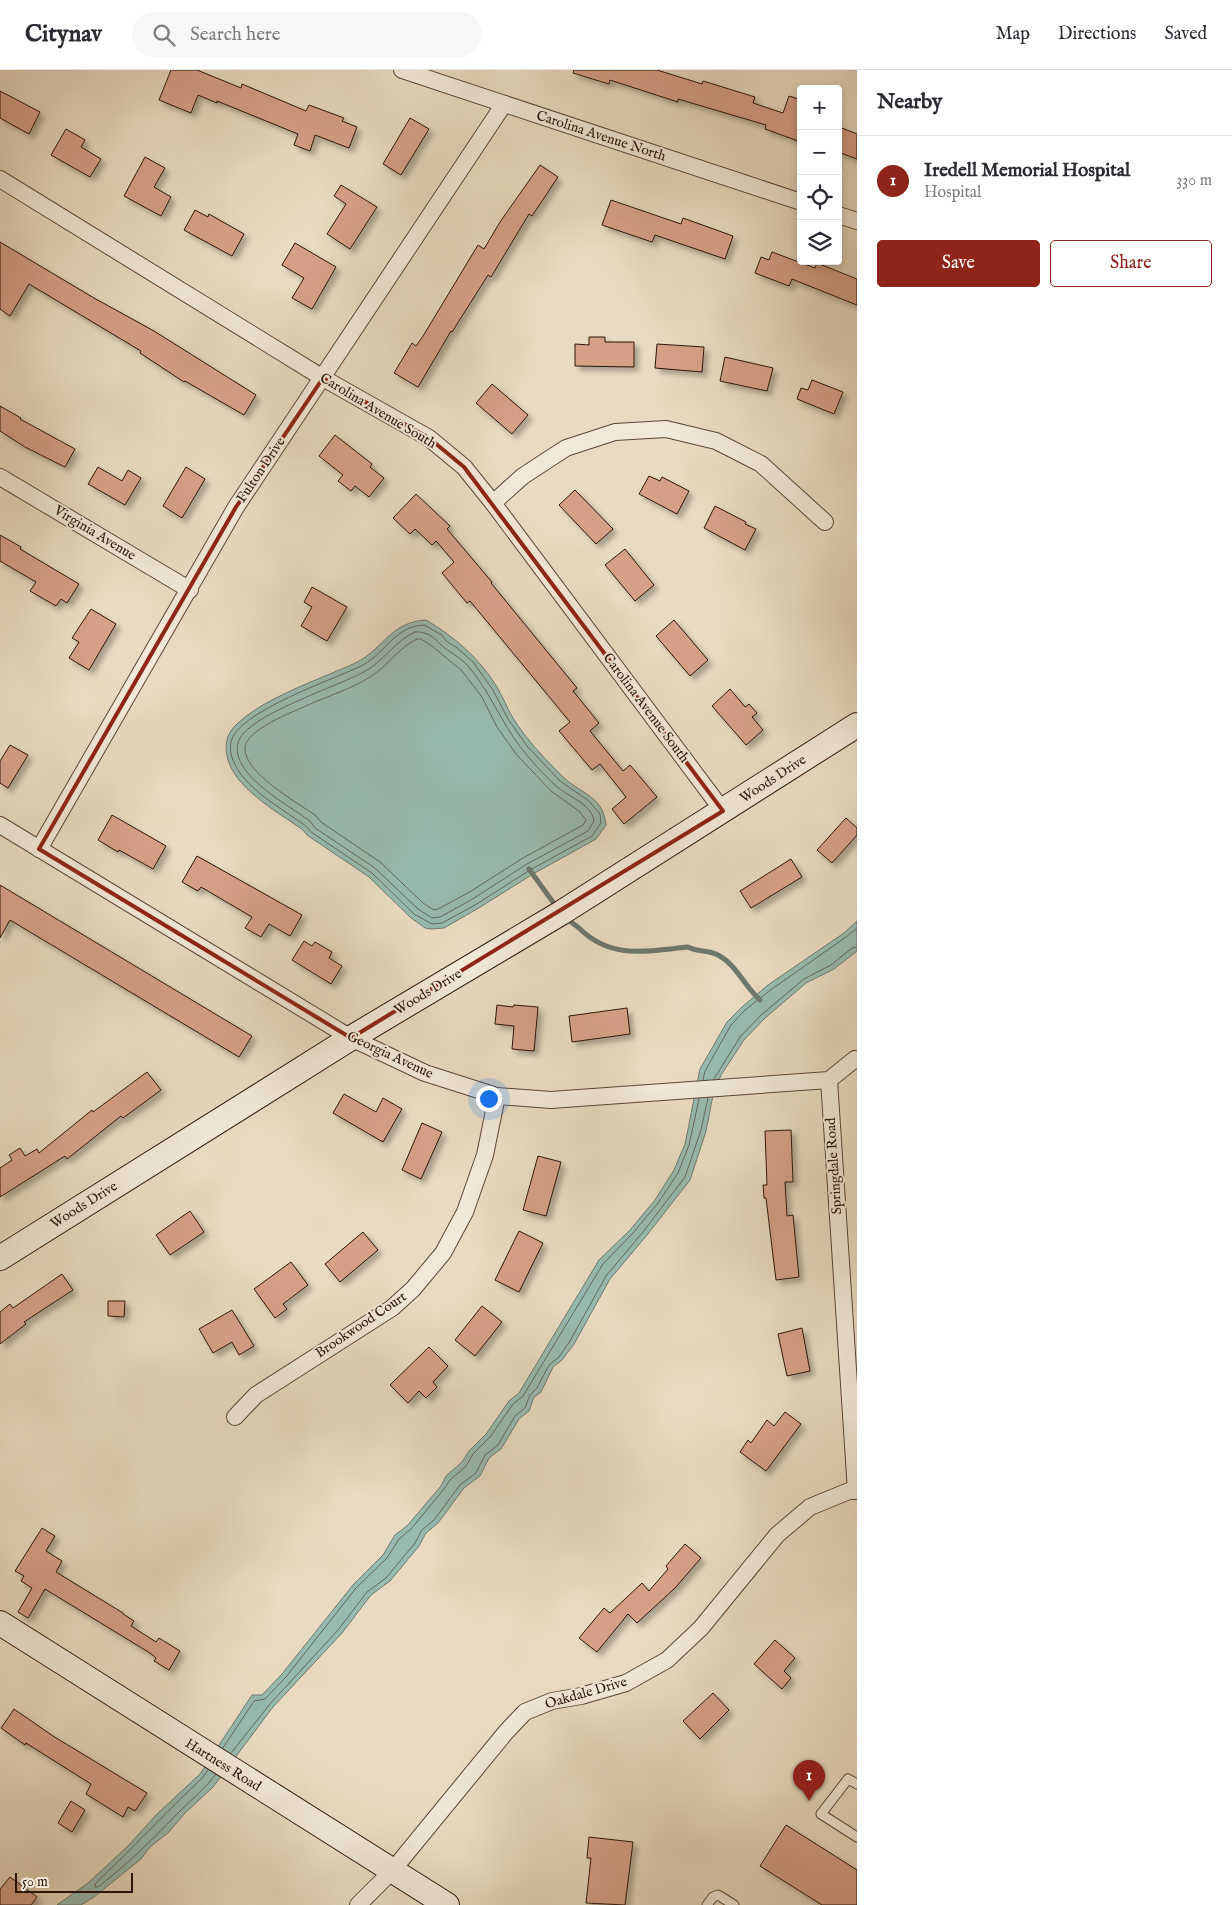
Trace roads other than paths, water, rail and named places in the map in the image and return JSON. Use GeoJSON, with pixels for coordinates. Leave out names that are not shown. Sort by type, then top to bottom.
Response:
{"type":"FeatureCollection","features":[{"type":"Feature","properties":{"kind":"street","name":"Carolina Avenue North"},"geometry":{"type":"LineString","coordinates":[[402,70],[797,201]]}},
{"type":"Feature","properties":{"kind":"street","name":"Fulton Drive"},"geometry":{"type":"LineString","coordinates":[[40,849],[236,507],[504,104]]}},
{"type":"Feature","properties":{"kind":"street","name":"Carolina Avenue South"},"geometry":{"type":"LineString","coordinates":[[0,179],[323,378],[429,438],[464,467],[493,503],[723,811]]}},
{"type":"Feature","properties":{"kind":"street"},"geometry":{"type":"LineString","coordinates":[[842,216],[857,221]]}},
{"type":"Feature","properties":{"kind":"street"},"geometry":{"type":"LineString","coordinates":[[493,503],[523,476],[566,448],[615,432],[666,430],[716,441],[761,464],[825,522]]}},
{"type":"Feature","properties":{"kind":"street","name":"Virginia Avenue"},"geometry":{"type":"LineString","coordinates":[[0,476],[190,590]]}},
{"type":"Feature","properties":{"kind":"street","name":"Woods Drive"},"geometry":{"type":"LineString","coordinates":[[0,1258],[351,1038],[561,913],[857,725]]}},
{"type":"Feature","properties":{"kind":"street","name":"Georgia Avenue"},"geometry":{"type":"LineString","coordinates":[[0,825],[351,1038],[425,1073],[496,1096],[551,1100],[829,1080]]}},
{"type":"Feature","properties":{"kind":"street"},"geometry":{"type":"LineString","coordinates":[[829,1080],[856,1059]]}},
{"type":"Feature","properties":{"kind":"street","name":"Springdale Road"},"geometry":{"type":"LineString","coordinates":[[829,1080],[856,1491]]}},
{"type":"Feature","properties":{"kind":"street","name":"Brookwood Court"},"geometry":{"type":"LineString","coordinates":[[235,1417],[256,1395],[392,1308],[413,1289],[442,1253],[465,1212],[485,1155],[496,1096]]}},
{"type":"Feature","properties":{"kind":"street","name":"Oakdale Drive"},"geometry":{"type":"LineString","coordinates":[[358,1905],[392,1871],[506,1732],[525,1712],[552,1701],[582,1696],[626,1683],[667,1660],[701,1628],[777,1535],[810,1507],[856,1491]]}},
{"type":"Feature","properties":{"kind":"street","name":"Hartness Road"},"geometry":{"type":"LineString","coordinates":[[0,1623],[236,1774],[447,1905]]}},
{"type":"Feature","properties":{"kind":"lane"},"geometry":{"type":"LineString","coordinates":[[857,1784],[848,1779],[821,1814],[857,1837]]}},
{"type":"Feature","properties":{"kind":"lane"},"geometry":{"type":"LineString","coordinates":[[707,1905],[713,1897],[718,1896],[734,1905]]}},
{"type":"Feature","properties":{"kind":"water"},"geometry":{"type":"Polygon","coordinates":[[[426,620],[466,649],[490,676],[513,718],[524,733],[562,776],[596,801],[604,815],[606,825],[596,839],[533,874],[444,928],[431,929],[425,928],[411,918],[369,877],[307,835],[303,830],[254,795],[240,781],[231,768],[226,746],[230,732],[235,726],[259,707],[353,664],[372,652],[403,626],[426,620]]]}},
{"type":"Feature","properties":{"kind":"water"},"geometry":{"type":"Polygon","coordinates":[[[857,921],[857,951],[834,969],[806,983],[764,1019],[744,1040],[721,1075],[713,1095],[706,1131],[690,1180],[610,1279],[574,1344],[562,1360],[553,1367],[541,1392],[534,1397],[529,1411],[519,1419],[501,1449],[489,1458],[480,1476],[464,1488],[438,1523],[426,1533],[419,1546],[390,1581],[371,1595],[342,1633],[273,1707],[213,1787],[184,1814],[169,1832],[150,1847],[141,1859],[94,1897],[81,1905],[57,1905],[88,1883],[200,1774],[252,1695],[262,1695],[282,1674],[353,1585],[383,1555],[395,1535],[407,1526],[441,1486],[446,1476],[462,1462],[469,1451],[486,1434],[509,1401],[519,1393],[599,1260],[630,1230],[655,1200],[674,1170],[685,1144],[700,1069],[727,1022],[768,985],[844,933],[857,921]]]}},
{"type":"Feature","properties":{"kind":"waterway"},"geometry":{"type":"LineString","coordinates":[[529,869],[558,909]]}},
{"type":"Feature","properties":{"kind":"waterway"},"geometry":{"type":"LineString","coordinates":[[565,917],[592,939],[617,949],[644,951],[688,947],[714,953],[730,964],[760,1000]]}},
{"type":"Feature","properties":{"kind":"place","name":"Iredell Memorial Hospital"},"geometry":{"type":"Point","coordinates":[809,1801]}}]}
